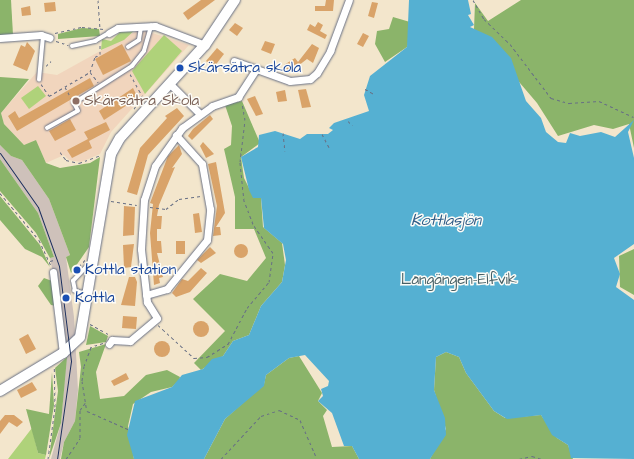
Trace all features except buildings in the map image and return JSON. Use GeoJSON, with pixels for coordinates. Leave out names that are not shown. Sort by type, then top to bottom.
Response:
{"type":"FeatureCollection","features":[{"type":"Feature","properties":{"kind":"street"},"geometry":{"type":"LineString","coordinates":[[0,391],[63,353],[80,337],[86,322],[90,296],[89,260],[115,146],[205,45],[235,0]]}},
{"type":"Feature","properties":{"kind":"street"},"geometry":{"type":"LineString","coordinates":[[234,60],[255,71],[296,82],[314,76],[344,22],[349,0]]}},
{"type":"Feature","properties":{"kind":"street"},"geometry":{"type":"LineString","coordinates":[[110,33],[118,28],[151,26],[170,29],[205,45]]}},
{"type":"Feature","properties":{"kind":"street"},"geometry":{"type":"LineString","coordinates":[[0,38],[47,37]]}},
{"type":"Feature","properties":{"kind":"street"},"geometry":{"type":"LineString","coordinates":[[111,342],[130,341],[155,322],[157,318],[146,296],[141,249],[143,206],[155,166],[176,135],[200,113],[241,95],[255,71]]}},
{"type":"Feature","properties":{"kind":"street"},"geometry":{"type":"LineString","coordinates":[[170,84],[200,113]]}},
{"type":"Feature","properties":{"kind":"street"},"geometry":{"type":"LineString","coordinates":[[146,296],[167,289],[207,240],[208,196],[199,158],[176,135]]}},
{"type":"Feature","properties":{"kind":"street"},"geometry":{"type":"LineString","coordinates":[[53,272],[63,353]]}},
{"type":"Feature","properties":{"kind":"lane"},"geometry":{"type":"LineString","coordinates":[[47,128],[78,111],[74,103],[127,69],[144,51],[151,26]]}},
{"type":"Feature","properties":{"kind":"lane"},"geometry":{"type":"LineString","coordinates":[[128,47],[139,40],[141,27]]}},
{"type":"Feature","properties":{"kind":"lane"},"geometry":{"type":"LineString","coordinates":[[72,46],[95,41],[110,33]]}},
{"type":"Feature","properties":{"kind":"lane"},"geometry":{"type":"LineString","coordinates":[[39,80],[47,37]]}},
{"type":"Feature","properties":{"kind":"lane"},"geometry":{"type":"LineString","coordinates":[[89,260],[73,282],[75,291],[90,296]]}},
{"type":"Feature","properties":{"kind":"path"},"geometry":{"type":"LineString","coordinates":[[98,0],[100,27]]}},
{"type":"Feature","properties":{"kind":"path"},"geometry":{"type":"LineString","coordinates":[[473,0],[484,19],[510,44],[551,98],[569,103],[599,101],[634,117]]}},
{"type":"Feature","properties":{"kind":"path"},"geometry":{"type":"LineString","coordinates":[[47,37],[56,32],[70,28],[100,27],[110,33]]}},
{"type":"Feature","properties":{"kind":"path"},"geometry":{"type":"LineString","coordinates":[[47,37],[72,46]]}},
{"type":"Feature","properties":{"kind":"path"},"geometry":{"type":"LineString","coordinates":[[39,80],[49,96],[65,87],[90,72],[95,57],[100,54],[100,44]]}},
{"type":"Feature","properties":{"kind":"path"},"geometry":{"type":"LineString","coordinates":[[44,69],[51,61]]}},
{"type":"Feature","properties":{"kind":"path"},"geometry":{"type":"LineString","coordinates":[[127,69],[142,96],[132,108],[136,111]]}},
{"type":"Feature","properties":{"kind":"path"},"geometry":{"type":"LineString","coordinates":[[90,72],[98,81]]}},
{"type":"Feature","properties":{"kind":"path"},"geometry":{"type":"LineString","coordinates":[[65,87],[72,100]]}},
{"type":"Feature","properties":{"kind":"path"},"geometry":{"type":"LineString","coordinates":[[365,89],[374,94]]}},
{"type":"Feature","properties":{"kind":"path"},"geometry":{"type":"LineString","coordinates":[[155,322],[194,358],[207,357],[228,344],[246,308],[268,282],[273,252],[253,224],[244,201],[240,162],[245,120],[241,95]]}},
{"type":"Feature","properties":{"kind":"path"},"geometry":{"type":"LineString","coordinates":[[132,115],[146,100]]}},
{"type":"Feature","properties":{"kind":"path"},"geometry":{"type":"LineString","coordinates":[[348,121],[352,125]]}},
{"type":"Feature","properties":{"kind":"path"},"geometry":{"type":"LineString","coordinates":[[283,133],[285,151]]}},
{"type":"Feature","properties":{"kind":"path"},"geometry":{"type":"LineString","coordinates":[[322,134],[329,147]]}},
{"type":"Feature","properties":{"kind":"path"},"geometry":{"type":"LineString","coordinates":[[60,152],[66,160],[79,163],[104,154],[103,159]]}},
{"type":"Feature","properties":{"kind":"path"},"geometry":{"type":"LineString","coordinates":[[0,193],[39,240],[50,261],[53,272]]}},
{"type":"Feature","properties":{"kind":"path"},"geometry":{"type":"LineString","coordinates":[[104,199],[166,209],[179,199],[208,196]]}},
{"type":"Feature","properties":{"kind":"path"},"geometry":{"type":"LineString","coordinates":[[50,261],[54,260]]}},
{"type":"Feature","properties":{"kind":"path"},"geometry":{"type":"LineString","coordinates":[[72,274],[89,260]]}},
{"type":"Feature","properties":{"kind":"path"},"geometry":{"type":"LineString","coordinates":[[86,322],[111,342]]}},
{"type":"Feature","properties":{"kind":"path"},"geometry":{"type":"LineString","coordinates":[[111,342],[94,345],[87,357],[82,381],[87,411],[130,430]]}},
{"type":"Feature","properties":{"kind":"path"},"geometry":{"type":"LineString","coordinates":[[48,459],[56,392],[50,361]]}},
{"type":"Feature","properties":{"kind":"path"},"geometry":{"type":"LineString","coordinates":[[66,459],[80,438],[80,410],[86,402]]}},
{"type":"Feature","properties":{"kind":"path"},"geometry":{"type":"LineString","coordinates":[[221,459],[261,416],[279,410],[300,420],[317,459]]}},
{"type":"Feature","properties":{"kind":"path"},"geometry":{"type":"LineString","coordinates":[[519,459],[532,456],[542,459]]}},
{"type":"Feature","properties":{"kind":"shaded area","name":"Skärsätra Skola"},"geometry":{"type":"Polygon","coordinates":[[[140,29],[189,45],[111,132],[100,154],[81,162],[69,160],[64,155],[46,163],[36,140],[24,145],[4,124],[1,113],[37,72],[57,75],[140,29]]]}},
{"type":"Feature","properties":{"kind":"shaded area"},"geometry":{"type":"Polygon","coordinates":[[[0,145],[11,156],[22,160],[49,199],[70,255],[66,257],[74,317],[78,390],[75,421],[64,442],[60,459],[51,459],[61,423],[67,345],[50,258],[54,257],[38,213],[0,159],[0,145]]]}},
{"type":"Feature","properties":{"kind":"green space"},"geometry":{"type":"Polygon","coordinates":[[[0,0],[11,0],[13,35],[0,36],[0,0]]]}},
{"type":"Feature","properties":{"kind":"green space"},"geometry":{"type":"Polygon","coordinates":[[[521,0],[634,0],[634,148],[629,124],[613,129],[594,125],[558,136],[537,103],[474,29],[475,3],[488,21],[521,0]]]}},
{"type":"Feature","properties":{"kind":"green space"},"geometry":{"type":"Polygon","coordinates":[[[393,17],[410,22],[411,36],[407,47],[385,62],[375,44],[377,31],[389,29],[393,17]]]}},
{"type":"Feature","properties":{"kind":"green space"},"geometry":{"type":"Polygon","coordinates":[[[82,28],[99,29],[100,36],[58,39],[58,34],[82,28]]]}},
{"type":"Feature","properties":{"kind":"green space"},"geometry":{"type":"Polygon","coordinates":[[[136,29],[124,40],[101,50],[102,39],[111,41],[121,31],[136,29]]]}},
{"type":"Feature","properties":{"kind":"green space"},"geometry":{"type":"Polygon","coordinates":[[[164,35],[182,51],[145,94],[132,71],[164,35]]]}},
{"type":"Feature","properties":{"kind":"green space"},"geometry":{"type":"Polygon","coordinates":[[[0,77],[29,79],[1,113],[4,124],[24,145],[36,140],[46,163],[60,168],[90,163],[100,157],[89,247],[71,273],[66,257],[70,255],[49,199],[22,160],[11,156],[0,145],[0,77]]]}},
{"type":"Feature","properties":{"kind":"green space"},"geometry":{"type":"Polygon","coordinates":[[[38,86],[46,96],[29,109],[21,98],[38,86]]]}},
{"type":"Feature","properties":{"kind":"green space"},"geometry":{"type":"Polygon","coordinates":[[[242,101],[260,143],[241,157],[244,178],[254,198],[261,198],[263,227],[282,243],[285,265],[282,282],[261,306],[249,335],[233,341],[223,356],[201,370],[194,363],[225,331],[193,299],[220,274],[247,281],[266,258],[254,229],[235,229],[235,197],[224,149],[231,145],[232,126],[225,105],[242,101]]]}},
{"type":"Feature","properties":{"kind":"green space"},"geometry":{"type":"Polygon","coordinates":[[[0,159],[38,213],[54,257],[50,258],[36,233],[0,191],[0,159]]]}},
{"type":"Feature","properties":{"kind":"green space"},"geometry":{"type":"Polygon","coordinates":[[[0,196],[40,245],[50,267],[42,257],[25,249],[0,220],[0,196]]]}},
{"type":"Feature","properties":{"kind":"green space"},"geometry":{"type":"Polygon","coordinates":[[[634,249],[634,295],[620,287],[619,256],[634,249]]]}},
{"type":"Feature","properties":{"kind":"green space"},"geometry":{"type":"Polygon","coordinates":[[[44,278],[52,281],[58,306],[51,305],[38,286],[44,278]]]}},
{"type":"Feature","properties":{"kind":"green space"},"geometry":{"type":"Polygon","coordinates":[[[90,326],[108,336],[106,342],[86,345],[90,326]]]}},
{"type":"Feature","properties":{"kind":"green space"},"geometry":{"type":"Polygon","coordinates":[[[106,344],[96,372],[100,399],[124,396],[146,375],[167,370],[180,377],[179,380],[172,387],[151,392],[133,404],[128,426],[134,459],[61,459],[64,442],[75,421],[81,367],[79,352],[106,344]]]}},
{"type":"Feature","properties":{"kind":"green space"},"geometry":{"type":"Polygon","coordinates":[[[446,352],[459,357],[466,373],[494,411],[505,418],[541,415],[557,438],[568,445],[573,459],[430,459],[446,429],[434,390],[436,357],[446,352]]]}},
{"type":"Feature","properties":{"kind":"green space"},"geometry":{"type":"Polygon","coordinates":[[[299,356],[322,393],[318,401],[327,410],[323,416],[332,447],[352,446],[359,459],[204,459],[225,419],[264,384],[266,375],[289,358],[299,356]]]}},
{"type":"Feature","properties":{"kind":"green space"},"geometry":{"type":"Polygon","coordinates":[[[67,357],[61,423],[49,459],[58,391],[55,368],[67,357]]]}},
{"type":"Feature","properties":{"kind":"green space"},"geometry":{"type":"Polygon","coordinates":[[[52,372],[54,405],[46,455],[38,453],[26,409],[49,414],[52,372]]]}},
{"type":"Feature","properties":{"kind":"green space"},"geometry":{"type":"Polygon","coordinates":[[[32,428],[38,453],[46,455],[45,459],[8,459],[32,428]]]}},
{"type":"Feature","properties":{"kind":"water","name":"Kottlasjön"},"geometry":{"type":"Polygon","coordinates":[[[409,0],[468,0],[471,14],[468,15],[474,25],[470,27],[492,37],[511,58],[526,101],[541,118],[546,132],[558,142],[566,143],[570,133],[580,136],[601,132],[615,137],[634,120],[628,132],[634,158],[634,244],[614,258],[620,274],[616,287],[634,300],[634,459],[571,458],[568,445],[552,435],[541,415],[507,419],[494,411],[466,373],[459,357],[446,352],[436,357],[434,390],[445,418],[446,435],[430,459],[359,459],[352,446],[344,446],[332,413],[318,401],[323,396],[321,389],[328,386],[329,381],[305,355],[289,358],[266,375],[264,386],[225,419],[204,459],[134,459],[127,435],[135,401],[172,387],[182,375],[203,369],[212,359],[223,356],[233,341],[249,335],[261,306],[282,282],[286,260],[283,244],[264,228],[261,198],[253,198],[249,190],[241,157],[258,147],[259,135],[275,131],[300,139],[307,134],[328,134],[333,130],[329,128],[334,123],[369,111],[364,95],[370,76],[407,47],[409,0]]]}},
{"type":"Feature","properties":{"kind":"tram line"},"geometry":{"type":"LineString","coordinates":[[0,153],[38,207],[59,266],[71,361],[57,459]]}},
{"type":"Feature","properties":{"kind":"place","name":"Skärsätra skola"},"geometry":{"type":"Point","coordinates":[180,68]}},
{"type":"Feature","properties":{"kind":"place","name":"Skärsätra Skola"},"geometry":{"type":"Point","coordinates":[76,101]}},
{"type":"Feature","properties":{"kind":"place","name":"Kottla station"},"geometry":{"type":"Point","coordinates":[77,270]}},
{"type":"Feature","properties":{"kind":"place","name":"Kottla"},"geometry":{"type":"Point","coordinates":[66,298]}},
{"type":"Feature","properties":{"kind":"park label","name":"Långängen-Elfvik"},"geometry":{"type":"Point","coordinates":[459,280]}}]}
